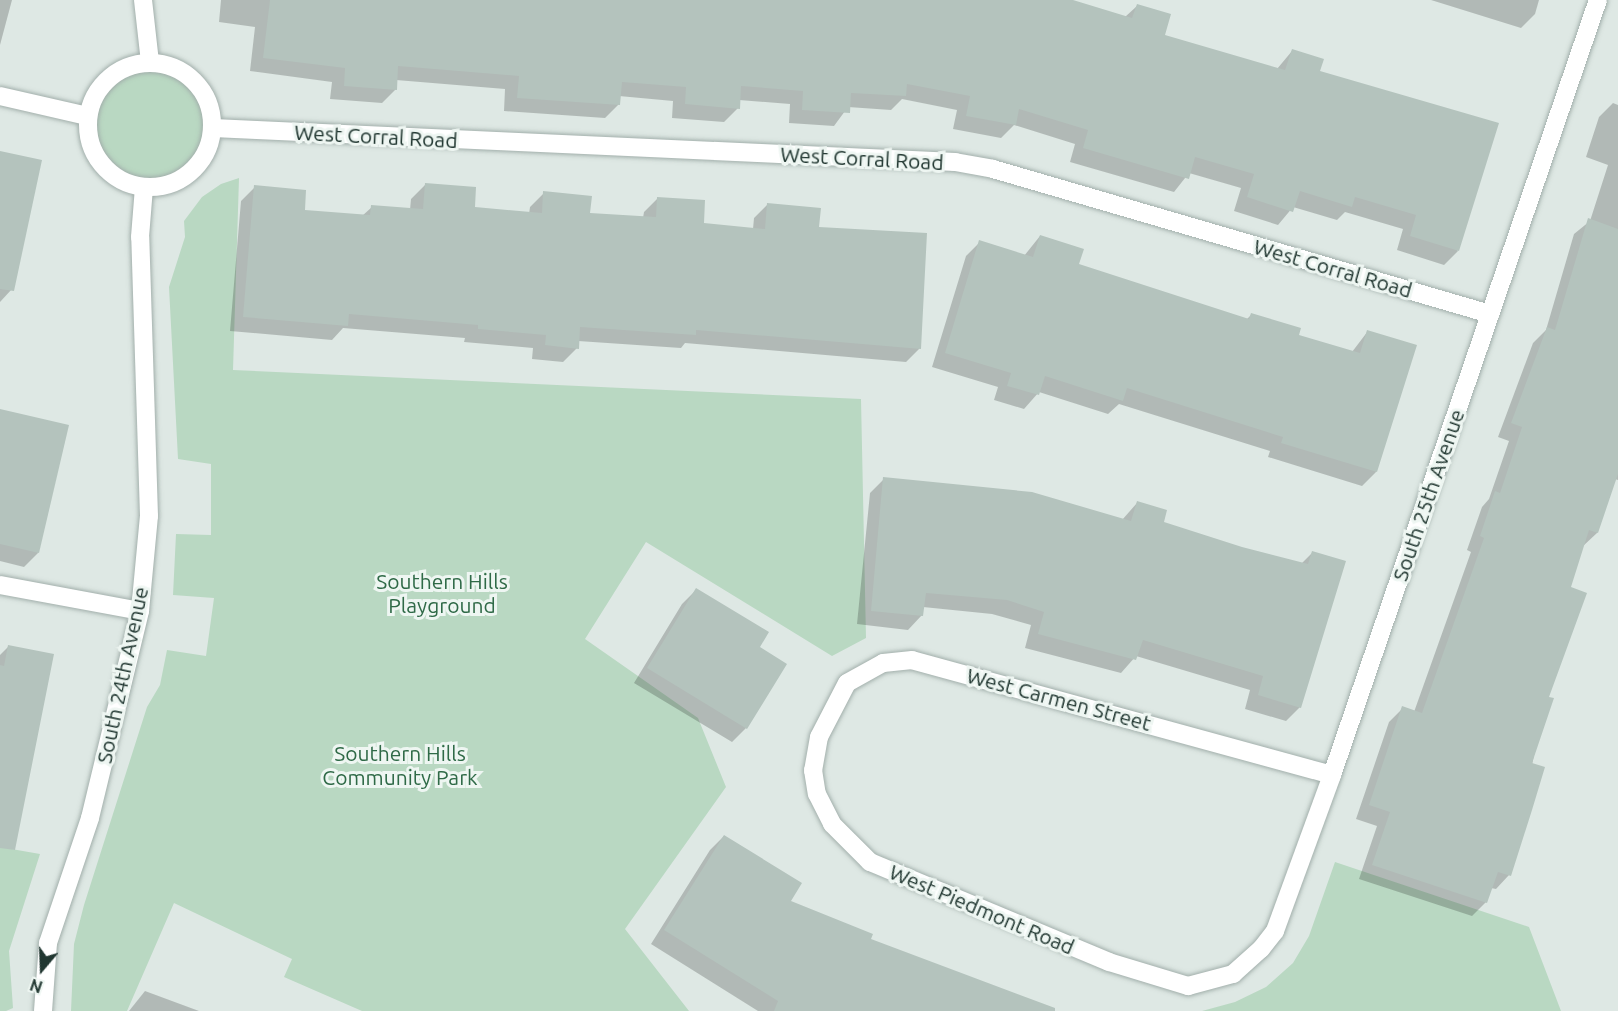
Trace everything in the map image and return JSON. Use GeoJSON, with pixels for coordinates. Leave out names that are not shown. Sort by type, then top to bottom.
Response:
{"type":"FeatureCollection","features":[{"type":"Feature","properties":{"kind":"street"},"geometry":{"type":"LineString","coordinates":[[143,0],[150,62]]}},
{"type":"Feature","properties":{"kind":"street","name":"South 25th Avenue"},"geometry":{"type":"LineString","coordinates":[[1233,974],[1275,931],[1332,775],[1598,0]]}},
{"type":"Feature","properties":{"kind":"street"},"geometry":{"type":"LineString","coordinates":[[150,62],[184,72],[201,88],[210,105],[213,128],[205,154],[194,170],[173,183],[144,187],[116,177],[94,154],[87,116],[101,85],[121,69],[150,62]]}},
{"type":"Feature","properties":{"kind":"street"},"geometry":{"type":"LineString","coordinates":[[0,96],[87,116]]}},
{"type":"Feature","properties":{"kind":"street","name":"West Corral Road"},"geometry":{"type":"LineString","coordinates":[[213,128],[955,162],[993,169],[1490,314]]}},
{"type":"Feature","properties":{"kind":"street","name":"South 24th Avenue"},"geometry":{"type":"LineString","coordinates":[[44,1011],[48,943],[90,818],[140,611],[150,516],[140,237],[144,187]]}},
{"type":"Feature","properties":{"kind":"street"},"geometry":{"type":"LineString","coordinates":[[0,585],[140,611]]}},
{"type":"Feature","properties":{"kind":"street","name":"West Carmen Street"},"geometry":{"type":"LineString","coordinates":[[819,737],[830,709],[847,683],[884,663],[912,660],[1332,775]]}},
{"type":"Feature","properties":{"kind":"street","name":"West Piedmont Road"},"geometry":{"type":"LineString","coordinates":[[819,737],[813,770],[817,794],[832,824],[870,862],[1108,962],[1162,981],[1188,986],[1233,974]]}},
{"type":"Feature","properties":{"kind":"green space"},"geometry":{"type":"Polygon","coordinates":[[[150,63],[174,67],[194,81],[208,101],[212,125],[208,149],[194,169],[174,183],[150,187],[126,183],[106,169],[92,149],[88,125],[92,101],[106,81],[126,67],[150,63]]]}},
{"type":"Feature","properties":{"kind":"green space","name":"Southern Hills Community Park"},"geometry":{"type":"Polygon","coordinates":[[[239,178],[233,370],[861,399],[866,638],[832,656],[646,542],[585,639],[698,718],[726,787],[625,929],[689,1011],[362,1011],[284,977],[292,959],[174,903],[127,1011],[71,1011],[74,944],[84,905],[147,707],[160,685],[167,650],[206,656],[214,598],[173,595],[176,534],[211,535],[211,464],[178,459],[169,287],[185,237],[184,221],[202,197],[221,184],[239,178]]]}},
{"type":"Feature","properties":{"kind":"green space"},"geometry":{"type":"Polygon","coordinates":[[[0,847],[40,854],[9,951],[13,1008],[6,1011],[0,1011],[0,847]]]}},
{"type":"Feature","properties":{"kind":"green space"},"geometry":{"type":"Polygon","coordinates":[[[1335,862],[1529,927],[1561,1011],[1202,1011],[1235,1002],[1266,987],[1293,963],[1309,936],[1335,862]]]}},
{"type":"Feature","properties":{"kind":"building"},"geometry":{"type":"Polygon","coordinates":[[[270,0],[1073,0],[1132,18],[1137,4],[1171,14],[1165,35],[1285,70],[1292,49],[1324,59],[1320,71],[1499,123],[1459,251],[1410,236],[1416,215],[1355,197],[1352,207],[1300,191],[1293,212],[1247,197],[1254,174],[1195,157],[1189,179],[1083,148],[1088,130],[1019,109],[1016,125],[966,116],[970,96],[907,84],[906,96],[851,93],[850,113],[802,110],[803,91],[741,86],[740,109],[685,104],[686,87],[622,82],[620,105],[517,98],[519,76],[398,66],[397,90],[344,86],[345,68],[263,58],[270,0]]]}},
{"type":"Feature","properties":{"kind":"building"},"geometry":{"type":"Polygon","coordinates":[[[0,151],[42,160],[14,291],[0,289],[0,151]]]}},
{"type":"Feature","properties":{"kind":"building"},"geometry":{"type":"Polygon","coordinates":[[[425,183],[476,187],[475,207],[542,213],[543,191],[592,196],[590,213],[656,217],[657,197],[705,200],[704,223],[765,229],[767,203],[821,208],[819,227],[927,233],[921,349],[696,330],[696,335],[580,327],[579,349],[545,345],[546,335],[478,329],[478,325],[349,314],[348,326],[243,317],[254,185],[306,190],[305,210],[370,215],[371,205],[423,209],[425,183]]]}},
{"type":"Feature","properties":{"kind":"building"},"geometry":{"type":"Polygon","coordinates":[[[1588,218],[1618,229],[1618,474],[1598,533],[1589,530],[1571,587],[1587,593],[1549,697],[1554,698],[1532,763],[1545,767],[1532,810],[1511,876],[1498,872],[1487,903],[1372,865],[1390,812],[1369,805],[1402,706],[1422,713],[1484,538],[1480,536],[1495,491],[1500,493],[1522,427],[1511,423],[1547,327],[1555,330],[1588,218]]]}},
{"type":"Feature","properties":{"kind":"building"},"geometry":{"type":"Polygon","coordinates":[[[1040,235],[1084,249],[1079,264],[1249,319],[1251,313],[1301,328],[1299,335],[1360,353],[1367,330],[1417,345],[1377,472],[1281,443],[1283,437],[1127,388],[1123,401],[1045,376],[1039,395],[1007,386],[1011,373],[945,353],[979,240],[1033,257],[1040,235]]]}},
{"type":"Feature","properties":{"kind":"building"},"geometry":{"type":"Polygon","coordinates":[[[0,409],[69,425],[39,553],[0,544],[0,409]]]}},
{"type":"Feature","properties":{"kind":"building"},"geometry":{"type":"Polygon","coordinates":[[[883,477],[1032,492],[1131,521],[1137,501],[1167,510],[1164,522],[1242,547],[1308,564],[1312,551],[1346,561],[1301,708],[1258,695],[1263,676],[1143,640],[1136,660],[1038,634],[1044,612],[1007,600],[926,593],[923,616],[871,611],[883,477]]]}},
{"type":"Feature","properties":{"kind":"building"},"geometry":{"type":"Polygon","coordinates":[[[696,588],[769,632],[760,647],[787,664],[747,729],[647,668],[696,588]]]}},
{"type":"Feature","properties":{"kind":"building"},"geometry":{"type":"Polygon","coordinates":[[[8,645],[54,654],[15,850],[0,848],[0,665],[4,666],[8,645]]]}},
{"type":"Feature","properties":{"kind":"building"},"geometry":{"type":"Polygon","coordinates":[[[724,835],[802,883],[791,901],[873,934],[871,939],[1055,1008],[1055,1011],[774,1011],[778,1001],[664,930],[724,835]]]}},
{"type":"Feature","properties":{"kind":"park label","name":"Southern Hills Playground"},"geometry":{"type":"Point","coordinates":[442,593]}}]}
